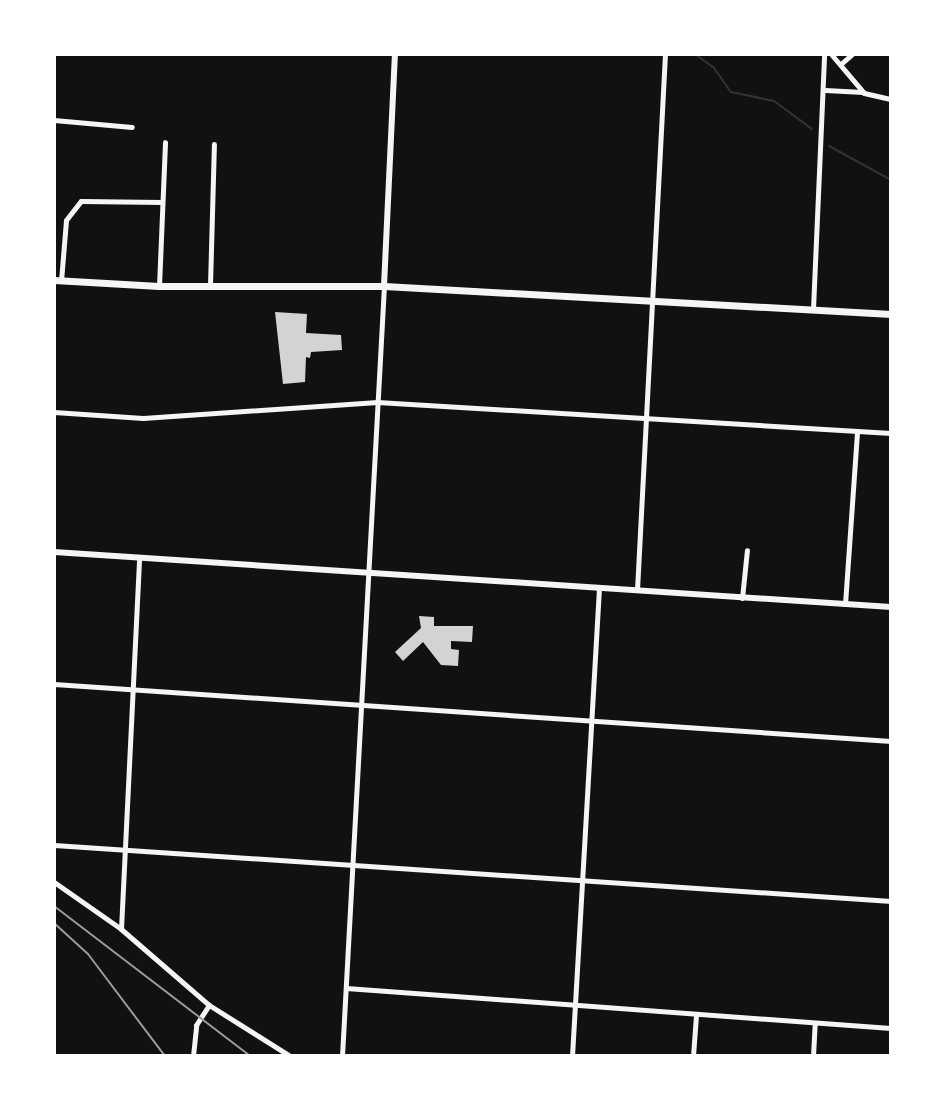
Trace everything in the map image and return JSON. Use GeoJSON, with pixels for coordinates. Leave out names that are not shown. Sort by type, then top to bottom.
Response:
{"type":"FeatureCollection","features":[{"type":"Feature","properties":{"kind":"main road"},"geometry":{"type":"LineString","coordinates":[[58,280],[159,286],[384,286],[891,314]]}},
{"type":"Feature","properties":{"kind":"street"},"geometry":{"type":"LineString","coordinates":[[342,1056],[363,706],[395,54]]}},
{"type":"Feature","properties":{"kind":"street"},"geometry":{"type":"LineString","coordinates":[[637,590],[665,54]]}},
{"type":"Feature","properties":{"kind":"street"},"geometry":{"type":"LineString","coordinates":[[813,309],[825,90],[824,54]]}},
{"type":"Feature","properties":{"kind":"street"},"geometry":{"type":"LineString","coordinates":[[831,54],[842,63],[864,93]]}},
{"type":"Feature","properties":{"kind":"street"},"geometry":{"type":"LineString","coordinates":[[842,63],[852,54]]}},
{"type":"Feature","properties":{"kind":"street"},"geometry":{"type":"LineString","coordinates":[[825,90],[891,99]]}},
{"type":"Feature","properties":{"kind":"street"},"geometry":{"type":"LineString","coordinates":[[54,120],[132,127]]}},
{"type":"Feature","properties":{"kind":"street"},"geometry":{"type":"LineString","coordinates":[[159,286],[165,142]]}},
{"type":"Feature","properties":{"kind":"street"},"geometry":{"type":"LineString","coordinates":[[210,285],[214,144]]}},
{"type":"Feature","properties":{"kind":"street"},"geometry":{"type":"LineString","coordinates":[[58,280],[66,220],[81,201],[162,202]]}},
{"type":"Feature","properties":{"kind":"street"},"geometry":{"type":"LineString","coordinates":[[54,412],[143,418],[377,402],[891,433]]}},
{"type":"Feature","properties":{"kind":"street"},"geometry":{"type":"LineString","coordinates":[[845,605],[857,431]]}},
{"type":"Feature","properties":{"kind":"street"},"geometry":{"type":"LineString","coordinates":[[742,598],[747,550]]}},
{"type":"Feature","properties":{"kind":"street"},"geometry":{"type":"LineString","coordinates":[[54,552],[891,607]]}},
{"type":"Feature","properties":{"kind":"street"},"geometry":{"type":"LineString","coordinates":[[121,929],[139,558]]}},
{"type":"Feature","properties":{"kind":"street"},"geometry":{"type":"LineString","coordinates":[[572,1056],[599,588]]}},
{"type":"Feature","properties":{"kind":"street"},"geometry":{"type":"LineString","coordinates":[[54,684],[891,741]]}},
{"type":"Feature","properties":{"kind":"street"},"geometry":{"type":"LineString","coordinates":[[54,845],[891,901]]}},
{"type":"Feature","properties":{"kind":"street"},"geometry":{"type":"LineString","coordinates":[[54,882],[121,929],[209,1005],[290,1056]]}},
{"type":"Feature","properties":{"kind":"street"},"geometry":{"type":"LineString","coordinates":[[346,988],[891,1028]]}},
{"type":"Feature","properties":{"kind":"street"},"geometry":{"type":"LineString","coordinates":[[193,1056],[196,1025],[209,1005]]}},
{"type":"Feature","properties":{"kind":"street"},"geometry":{"type":"LineString","coordinates":[[693,1056],[696,1015]]}},
{"type":"Feature","properties":{"kind":"street"},"geometry":{"type":"LineString","coordinates":[[813,1056],[815,1023]]}},
{"type":"Feature","properties":{"kind":"building"},"geometry":{"type":"Polygon","coordinates":[[[275,312],[307,314],[306,333],[341,335],[342,350],[311,352],[310,358],[306,357],[305,382],[283,384],[275,312]]]}},
{"type":"Feature","properties":{"kind":"building"},"geometry":{"type":"Polygon","coordinates":[[[419,616],[434,617],[434,626],[473,626],[472,642],[451,641],[451,649],[459,650],[458,666],[441,665],[423,642],[403,661],[395,652],[421,628],[419,616]]]}},
{"type":"Feature","properties":{"kind":"waterway"},"geometry":{"type":"LineString","coordinates":[[695,54],[714,68],[731,92],[774,101],[812,129]]}},
{"type":"Feature","properties":{"kind":"waterway"},"geometry":{"type":"LineString","coordinates":[[829,146],[891,180]]}},
{"type":"Feature","properties":{"kind":"railway"},"geometry":{"type":"LineString","coordinates":[[54,906],[250,1056]]}},
{"type":"Feature","properties":{"kind":"railway"},"geometry":{"type":"LineString","coordinates":[[54,923],[88,954],[165,1056]]}}]}
